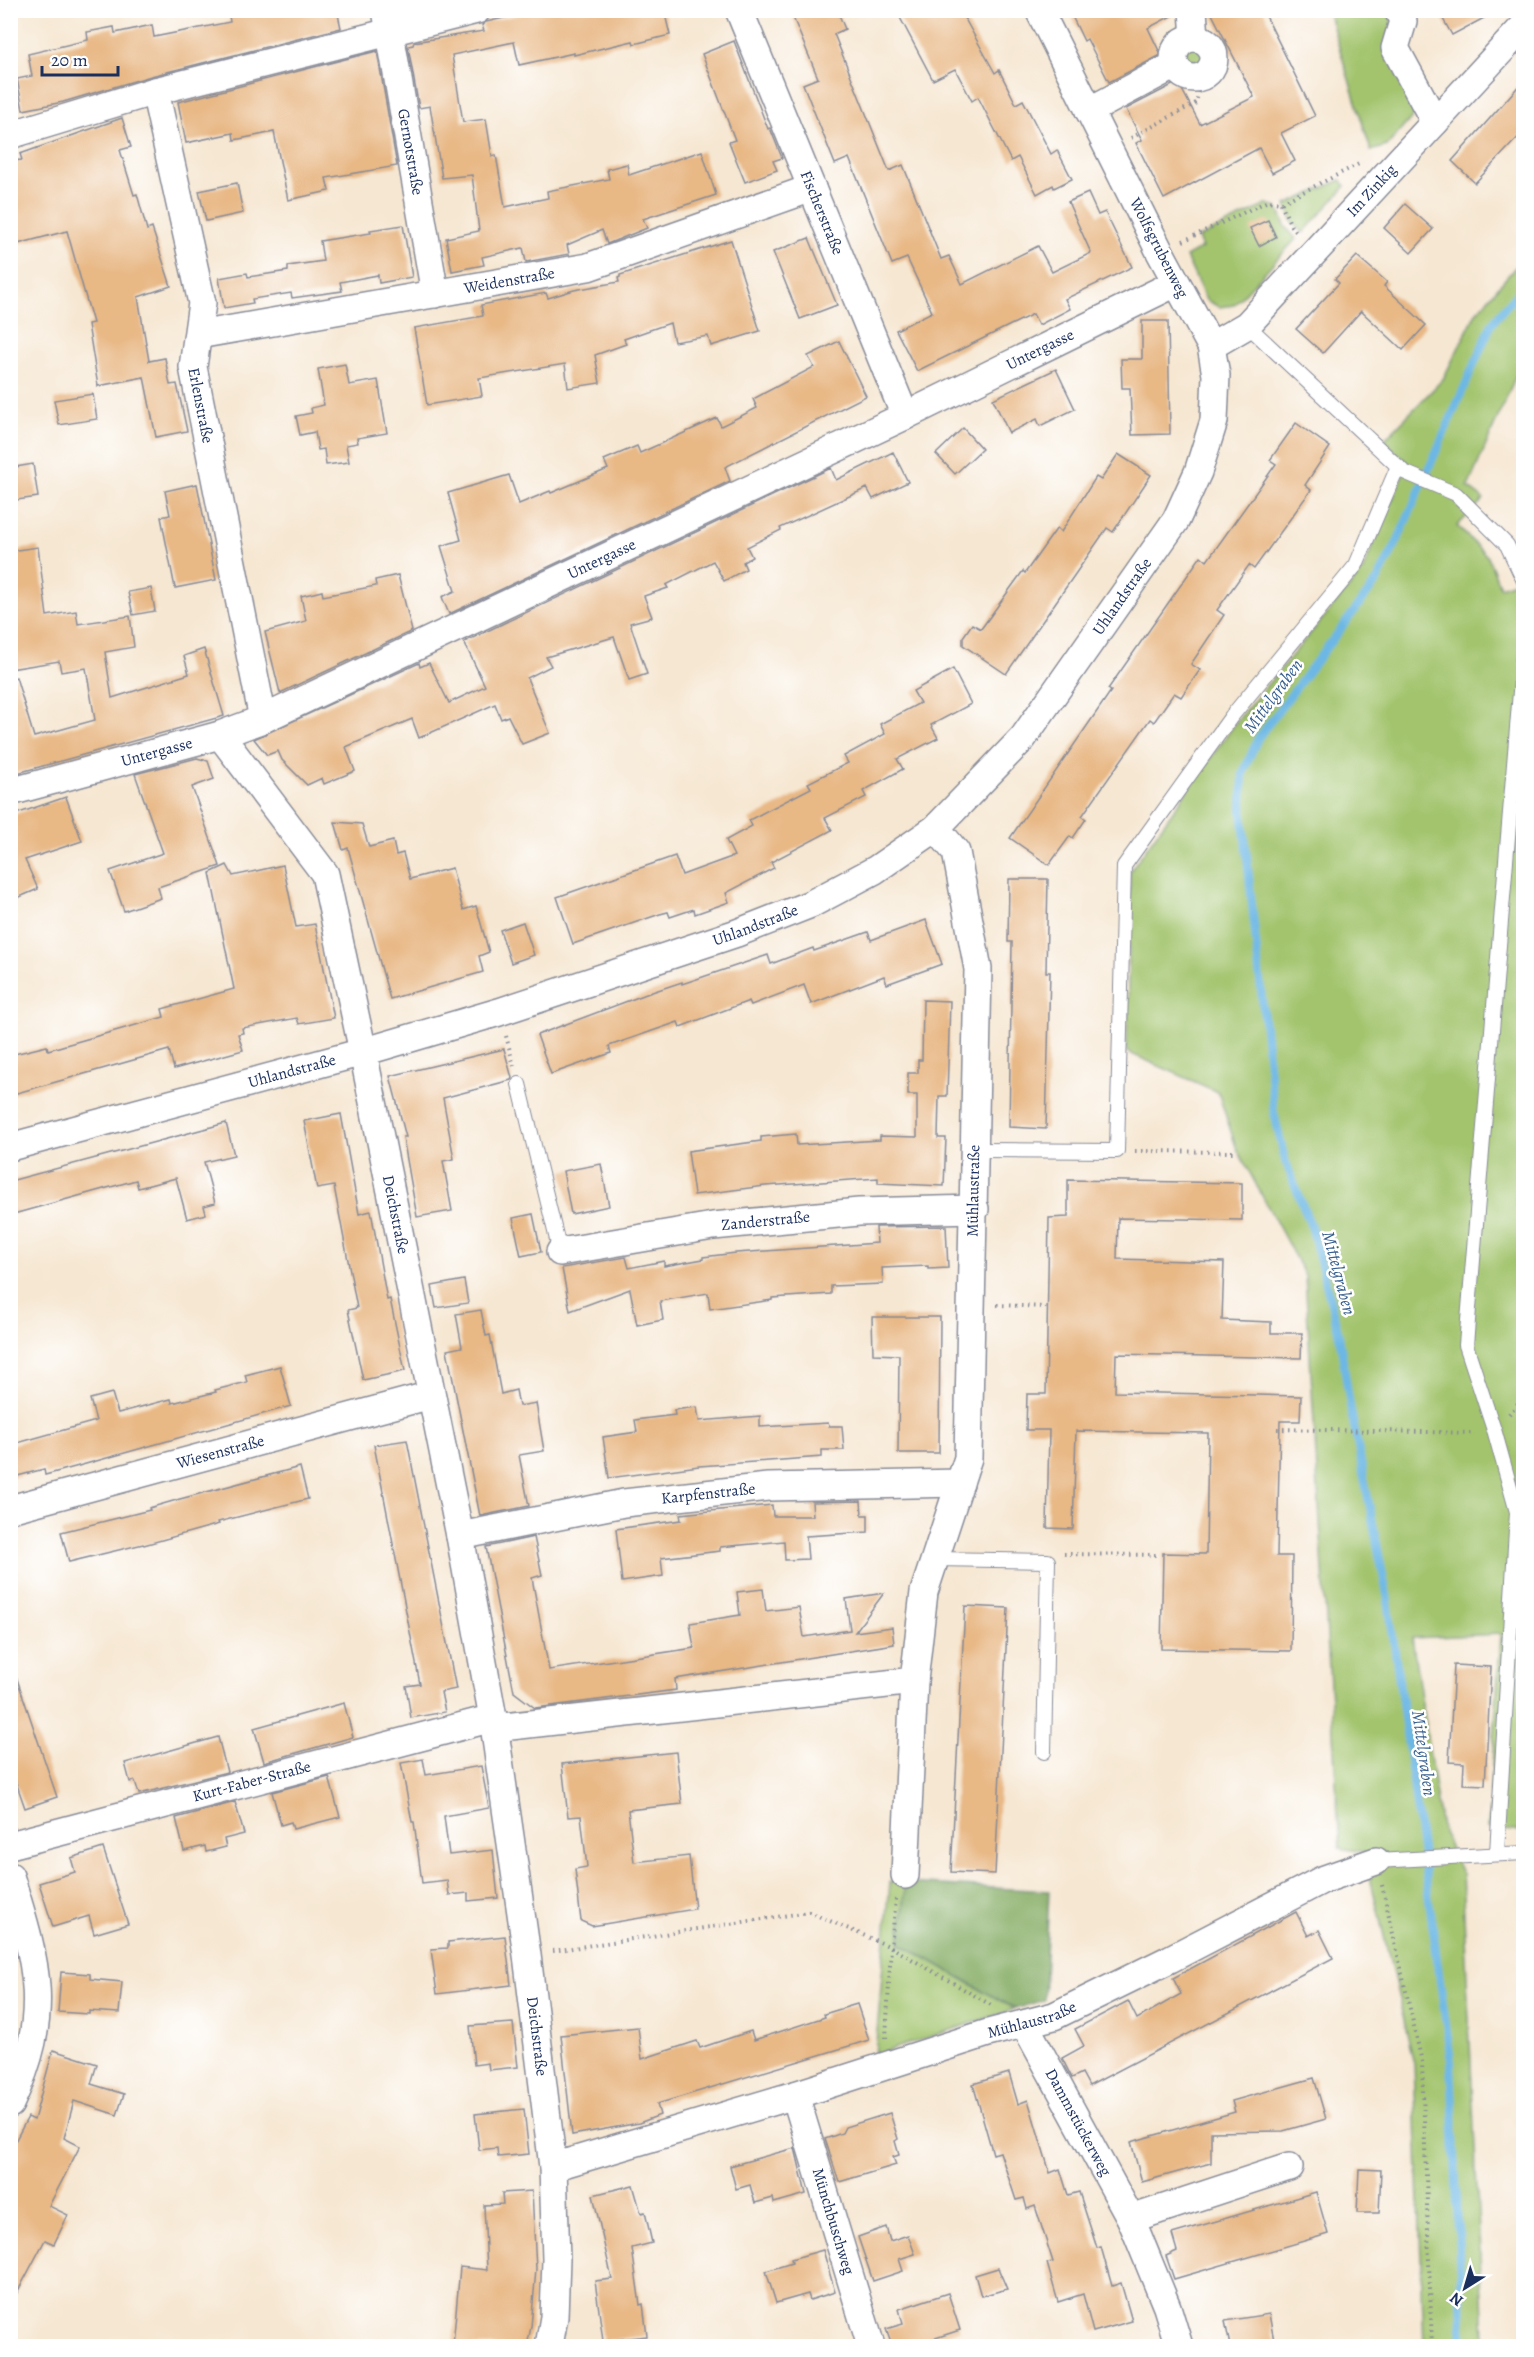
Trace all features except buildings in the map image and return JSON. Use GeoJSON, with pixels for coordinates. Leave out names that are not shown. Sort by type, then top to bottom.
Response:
{"type":"FeatureCollection","features":[{"type":"Feature","properties":{"kind":"street"},"geometry":{"type":"LineString","coordinates":[[10,135],[389,22],[477,10]]}},
{"type":"Feature","properties":{"kind":"street","name":"Fischerstraße"},"geometry":{"type":"LineString","coordinates":[[739,10],[905,416]]}},
{"type":"Feature","properties":{"kind":"street","name":"Wolfsgrubenweg"},"geometry":{"type":"LineString","coordinates":[[1039,10],[1160,252],[1211,346]]}},
{"type":"Feature","properties":{"kind":"street"},"geometry":{"type":"LineString","coordinates":[[1193,10],[1195,38]]}},
{"type":"Feature","properties":{"kind":"street"},"geometry":{"type":"LineString","coordinates":[[1398,10],[1403,21],[1395,48],[1435,122]]}},
{"type":"Feature","properties":{"kind":"street","name":"Gernotstraße"},"geometry":{"type":"LineString","coordinates":[[389,22],[435,294]]}},
{"type":"Feature","properties":{"kind":"street","name":"Im Zinkig"},"geometry":{"type":"LineString","coordinates":[[1211,346],[1247,325],[1524,26]]}},
{"type":"Feature","properties":{"kind":"street"},"geometry":{"type":"LineString","coordinates":[[1195,38],[1207,44],[1214,55],[1211,68],[1196,78],[1183,75],[1175,66],[1175,52],[1178,46],[1195,38]]}},
{"type":"Feature","properties":{"kind":"street"},"geometry":{"type":"LineString","coordinates":[[1089,111],[1175,66]]}},
{"type":"Feature","properties":{"kind":"street","name":"Erlenstraße"},"geometry":{"type":"LineString","coordinates":[[155,91],[202,303],[193,367],[263,719]]}},
{"type":"Feature","properties":{"kind":"street","name":"Weidenstraße"},"geometry":{"type":"LineString","coordinates":[[198,335],[588,267],[812,189]]}},
{"type":"Feature","properties":{"kind":"street","name":"Untergasse"},"geometry":{"type":"LineString","coordinates":[[10,792],[220,735],[263,719],[905,416],[1176,283]]}},
{"type":"Feature","properties":{"kind":"street","name":"Uhlandstraße"},"geometry":{"type":"LineString","coordinates":[[10,1147],[363,1052],[499,1012],[737,933],[812,904],[875,870],[936,828],[1023,738],[1176,520],[1197,472],[1214,421],[1216,375],[1211,346]]}},
{"type":"Feature","properties":{"kind":"street","name":"Deichstraße"},"geometry":{"type":"LineString","coordinates":[[220,735],[325,874],[363,1052],[460,1536],[494,1723],[527,1955],[553,2167],[556,2259],[554,2317],[549,2346]]}},
{"type":"Feature","properties":{"kind":"street","name":"Mühlaustraße"},"geometry":{"type":"LineString","coordinates":[[905,1875],[914,1681],[924,1592],[968,1458],[975,1209],[978,969],[956,852],[936,828]]}},
{"type":"Feature","properties":{"kind":"street","name":"Zanderstraße"},"geometry":{"type":"LineString","coordinates":[[560,1252],[713,1226],[859,1212],[975,1209]]}},
{"type":"Feature","properties":{"kind":"street","name":"Wiesenstraße"},"geometry":{"type":"LineString","coordinates":[[10,1509],[431,1395]]}},
{"type":"Feature","properties":{"kind":"street","name":"Karpfenstraße"},"geometry":{"type":"LineString","coordinates":[[460,1536],[624,1503],[768,1487],[960,1483]]}},
{"type":"Feature","properties":{"kind":"street"},"geometry":{"type":"LineString","coordinates":[[494,1723],[914,1681]]}},
{"type":"Feature","properties":{"kind":"street","name":"Kurt-Faber-Straße"},"geometry":{"type":"LineString","coordinates":[[10,1845],[494,1723]]}},
{"type":"Feature","properties":{"kind":"street","name":"Mühlaustraße"},"geometry":{"type":"LineString","coordinates":[[553,2167],[795,2095],[988,2033],[1054,2016],[1322,1880],[1386,1860]]}},
{"type":"Feature","properties":{"kind":"street"},"geometry":{"type":"LineString","coordinates":[[10,1875],[27,1928],[34,1962],[37,1995],[36,2029],[29,2058],[10,2104]]}},
{"type":"Feature","properties":{"kind":"street","name":"Dammstückerweg"},"geometry":{"type":"LineString","coordinates":[[1025,2025],[1131,2219],[1167,2307],[1179,2346]]}},
{"type":"Feature","properties":{"kind":"street","name":"Münchbuschweg"},"geometry":{"type":"LineString","coordinates":[[795,2095],[871,2346]]}},
{"type":"Feature","properties":{"kind":"street"},"geometry":{"type":"LineString","coordinates":[[1131,2219],[1289,2167]]}},
{"type":"Feature","properties":{"kind":"lane"},"geometry":{"type":"LineString","coordinates":[[1247,325],[1401,469],[1456,494],[1507,545],[1524,581]]}},
{"type":"Feature","properties":{"kind":"lane"},"geometry":{"type":"LineString","coordinates":[[976,1150],[1117,1150],[1124,866],[1231,717],[1356,565],[1401,469]]}},
{"type":"Feature","properties":{"kind":"lane"},"geometry":{"type":"LineString","coordinates":[[1497,1853],[1521,1526],[1495,1433],[1466,1345],[1524,643]]}},
{"type":"Feature","properties":{"kind":"lane"},"geometry":{"type":"LineString","coordinates":[[519,1084],[560,1252]]}},
{"type":"Feature","properties":{"kind":"lane"},"geometry":{"type":"LineString","coordinates":[[935,1558],[1048,1561],[1044,1752]]}},
{"type":"Feature","properties":{"kind":"lane","name":"Mühlaustraße"},"geometry":{"type":"LineString","coordinates":[[1386,1860],[1524,1853]]}},
{"type":"Feature","properties":{"kind":"path"},"geometry":{"type":"LineString","coordinates":[[1108,150],[1196,104],[1202,76]]}},
{"type":"Feature","properties":{"kind":"path"},"geometry":{"type":"LineString","coordinates":[[1160,252],[1268,201],[1281,203],[1370,159],[1392,167]]}},
{"type":"Feature","properties":{"kind":"path"},"geometry":{"type":"LineString","coordinates":[[1281,203],[1291,226],[1315,251]]}},
{"type":"Feature","properties":{"kind":"path"},"geometry":{"type":"LineString","coordinates":[[499,1012],[519,1084]]}},
{"type":"Feature","properties":{"kind":"path"},"geometry":{"type":"LineString","coordinates":[[1117,1150],[1236,1152]]}},
{"type":"Feature","properties":{"kind":"path"},"geometry":{"type":"LineString","coordinates":[[972,1304],[1047,1307]]}},
{"type":"Feature","properties":{"kind":"path"},"geometry":{"type":"LineString","coordinates":[[1277,1429],[1495,1433]]}},
{"type":"Feature","properties":{"kind":"path"},"geometry":{"type":"LineString","coordinates":[[1048,1561],[1053,1553],[1156,1556]]}},
{"type":"Feature","properties":{"kind":"path"},"geometry":{"type":"LineString","coordinates":[[1386,1860],[1422,2062],[1432,2346]]}},
{"type":"Feature","properties":{"kind":"path"},"geometry":{"type":"LineString","coordinates":[[885,2066],[891,1947],[898,1887],[905,1875]]}},
{"type":"Feature","properties":{"kind":"path"},"geometry":{"type":"LineString","coordinates":[[527,1955],[809,1912],[891,1947],[1025,2025]]}},
{"type":"Feature","properties":{"kind":"green space"},"geometry":{"type":"Polygon","coordinates":[[[1328,11],[1391,11],[1420,108],[1387,146],[1371,151],[1328,11]]]}},
{"type":"Feature","properties":{"kind":"green space"},"geometry":{"type":"Polygon","coordinates":[[[1194,40],[1208,45],[1213,59],[1208,73],[1194,78],[1180,73],[1175,59],[1180,45],[1194,40]]]}},
{"type":"Feature","properties":{"kind":"green space"},"geometry":{"type":"Polygon","coordinates":[[[1341,180],[1346,186],[1303,233],[1293,223],[1286,205],[1341,180]]]}},
{"type":"Feature","properties":{"kind":"green space"},"geometry":{"type":"Polygon","coordinates":[[[1268,204],[1277,207],[1286,227],[1296,239],[1234,305],[1219,307],[1206,300],[1186,257],[1202,248],[1198,238],[1268,204]]]}},
{"type":"Feature","properties":{"kind":"green space"},"geometry":{"type":"Polygon","coordinates":[[[1523,258],[1523,359],[1468,487],[1484,499],[1457,526],[1488,557],[1500,587],[1523,579],[1524,581],[1523,1832],[1488,1828],[1501,1634],[1412,1638],[1441,1828],[1462,1873],[1484,2339],[1484,2346],[1424,2346],[1414,2063],[1364,1852],[1340,1848],[1305,1276],[1236,1147],[1218,1092],[1127,1052],[1130,871],[1237,721],[1362,572],[1408,463],[1384,440],[1443,379],[1476,313],[1523,258]]]}},
{"type":"Feature","properties":{"kind":"green space"},"geometry":{"type":"Polygon","coordinates":[[[890,1882],[906,1883],[900,1943],[1015,2009],[875,2055],[890,1882]]]}},
{"type":"Feature","properties":{"kind":"green space"},"geometry":{"type":"Polygon","coordinates":[[[906,1883],[1049,1891],[1044,2000],[1015,2009],[900,1943],[906,1883]]]}},
{"type":"Feature","properties":{"kind":"waterway","name":"Mittelgraben"},"geometry":{"type":"LineString","coordinates":[[1463,2346],[1451,2061],[1388,1600],[1351,1411],[1339,1335],[1312,1229],[1285,1160],[1274,1113],[1242,810],[1243,773],[1258,738],[1377,581],[1396,544],[1492,323],[1524,285]]}}]}
